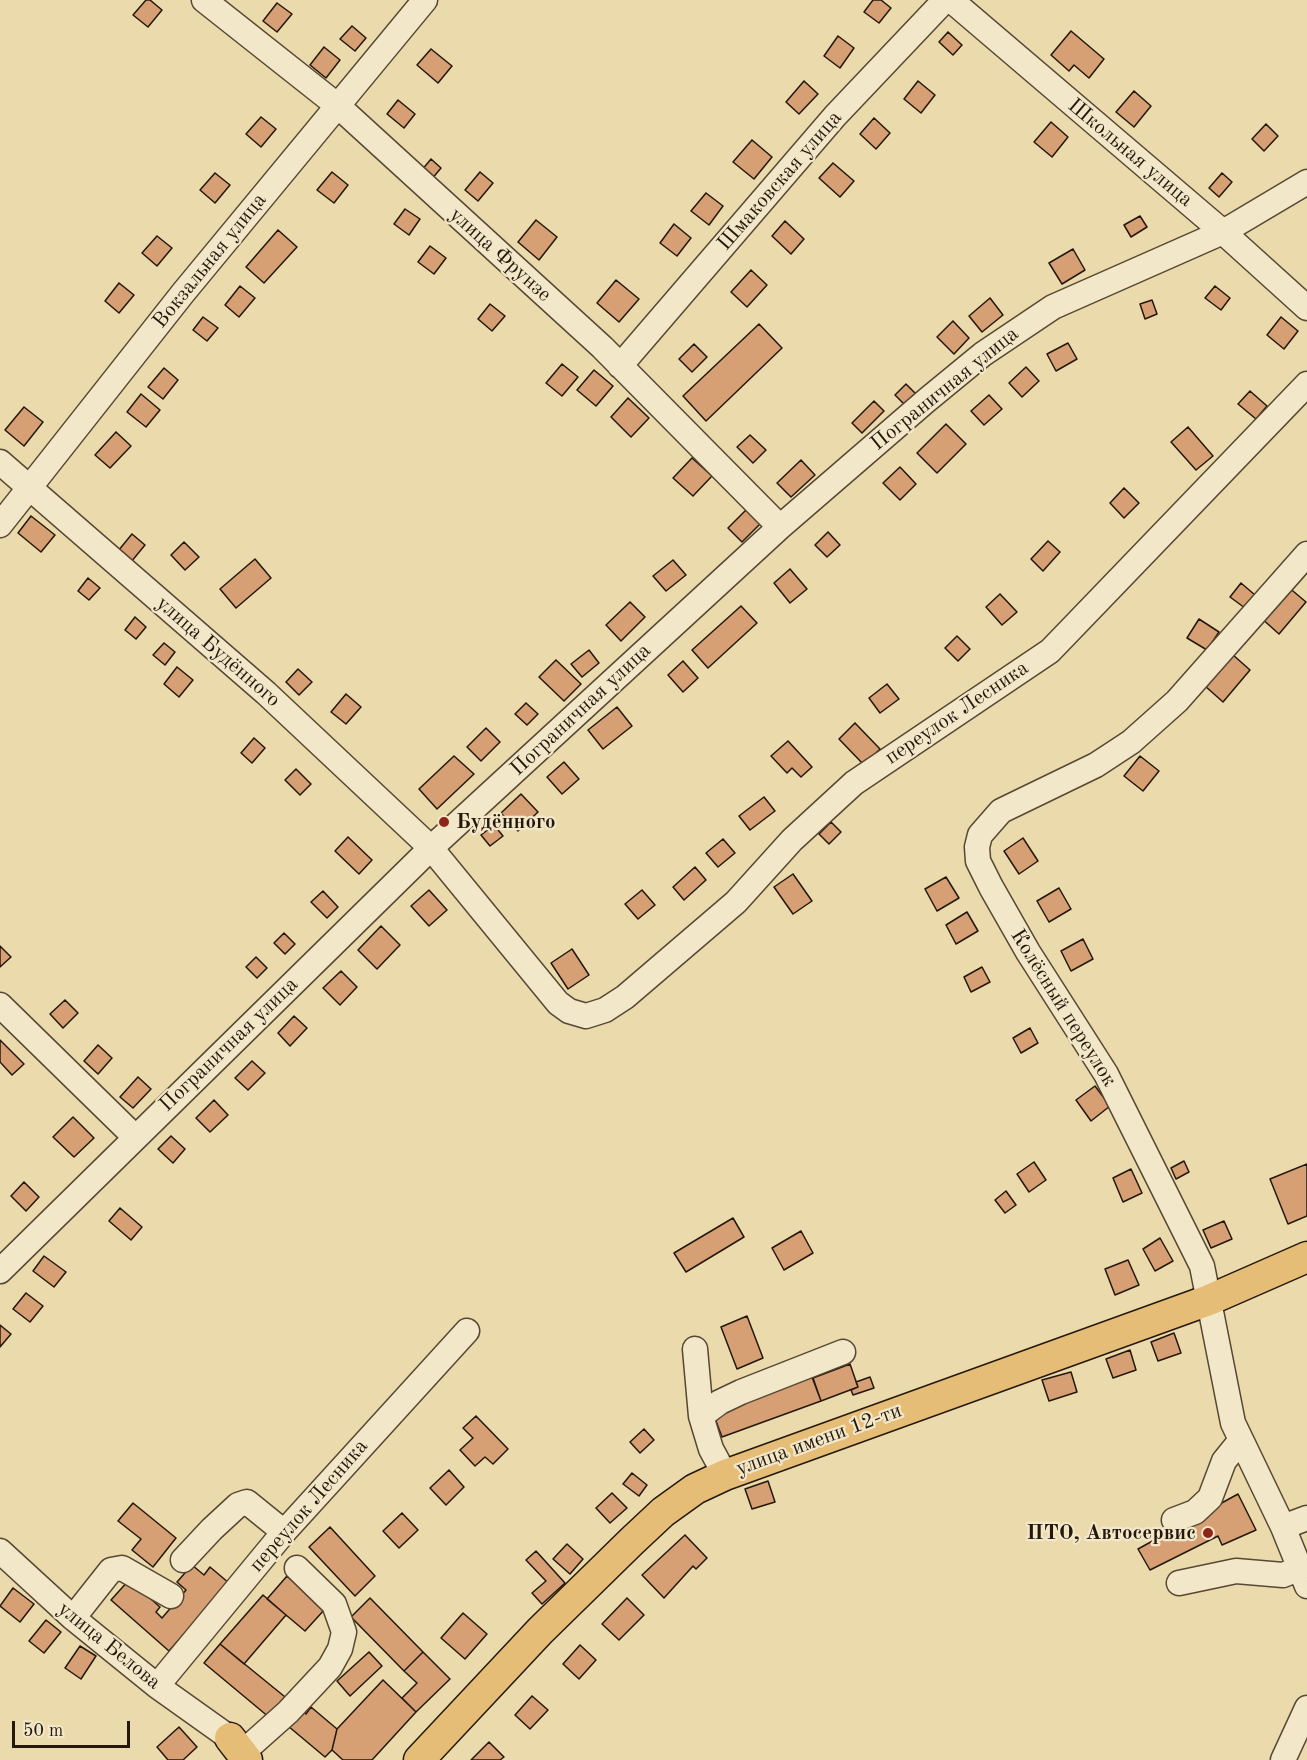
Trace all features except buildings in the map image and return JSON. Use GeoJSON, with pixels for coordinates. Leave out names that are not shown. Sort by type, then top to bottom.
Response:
{"type":"FeatureCollection","features":[{"type":"Feature","properties":{"kind":"main road","name":"улица имени 12-ти"},"geometry":{"type":"LineString","coordinates":[[419,1760],[540,1631],[663,1512],[695,1489],[725,1475],[1209,1300],[1307,1257]]}},
{"type":"Feature","properties":{"kind":"street","name":"улица Фрунзе"},"geometry":{"type":"LineString","coordinates":[[204,0],[338,106],[620,366],[780,527]]}},
{"type":"Feature","properties":{"kind":"street","name":"Вокзальная улица"},"geometry":{"type":"LineString","coordinates":[[0,525],[183,292],[425,0]]}},
{"type":"Feature","properties":{"kind":"street","name":"Шмаковская улица"},"geometry":{"type":"LineString","coordinates":[[620,366],[835,116],[945,0]]}},
{"type":"Feature","properties":{"kind":"street","name":"Школьная улица"},"geometry":{"type":"LineString","coordinates":[[951,0],[1223,232],[1307,308]]}},
{"type":"Feature","properties":{"kind":"street","name":"Пограничная улица"},"geometry":{"type":"LineString","coordinates":[[0,1271],[431,848],[780,527],[927,400],[983,354],[1053,307],[1223,232],[1307,182]]}},
{"type":"Feature","properties":{"kind":"street","name":"переулок Лесника"},"geometry":{"type":"LineString","coordinates":[[586,1016],[605,1010],[625,997],[736,902],[792,840],[854,783],[1050,651],[1307,384]]}},
{"type":"Feature","properties":{"kind":"street","name":"улица Будённого"},"geometry":{"type":"LineString","coordinates":[[0,462],[266,693],[431,848],[558,1003],[569,1011],[586,1016]]}},
{"type":"Feature","properties":{"kind":"street","name":"Колёсный переулок"},"geometry":{"type":"LineString","coordinates":[[1303,1577],[1283,1527],[1233,1423],[1202,1266],[1106,1074],[1028,952],[991,887],[978,861],[977,847],[980,835],[1001,811],[1096,765],[1131,742],[1169,708],[1307,554]]}},
{"type":"Feature","properties":{"kind":"street"},"geometry":{"type":"LineString","coordinates":[[0,1005],[135,1137]]}},
{"type":"Feature","properties":{"kind":"street","name":"переулок Лесника"},"geometry":{"type":"LineString","coordinates":[[157,1686],[284,1532],[467,1331]]}},
{"type":"Feature","properties":{"kind":"street"},"geometry":{"type":"LineString","coordinates":[[695,1349],[701,1416],[711,1449],[725,1475]]}},
{"type":"Feature","properties":{"kind":"street"},"geometry":{"type":"LineString","coordinates":[[701,1416],[720,1402],[741,1392],[843,1352]]}},
{"type":"Feature","properties":{"kind":"street"},"geometry":{"type":"LineString","coordinates":[[1174,1520],[1195,1512],[1210,1498],[1224,1461],[1241,1440]]}},
{"type":"Feature","properties":{"kind":"street"},"geometry":{"type":"LineString","coordinates":[[183,1560],[238,1505],[247,1502],[284,1532]]}},
{"type":"Feature","properties":{"kind":"street"},"geometry":{"type":"LineString","coordinates":[[1283,1527],[1307,1518]]}},
{"type":"Feature","properties":{"kind":"street","name":"улица Белова"},"geometry":{"type":"LineString","coordinates":[[0,1551],[73,1618],[240,1750]]}},
{"type":"Feature","properties":{"kind":"street"},"geometry":{"type":"LineString","coordinates":[[73,1618],[111,1570],[122,1568],[171,1596]]}},
{"type":"Feature","properties":{"kind":"street"},"geometry":{"type":"LineString","coordinates":[[240,1750],[288,1712],[330,1667],[340,1649],[344,1632],[334,1604],[297,1568]]}},
{"type":"Feature","properties":{"kind":"street"},"geometry":{"type":"LineString","coordinates":[[1179,1583],[1236,1571],[1303,1577]]}},
{"type":"Feature","properties":{"kind":"street"},"geometry":{"type":"LineString","coordinates":[[1282,1760],[1307,1708]]}},
{"type":"Feature","properties":{"kind":"place","name":"Будённого"},"geometry":{"type":"Point","coordinates":[444,822]}},
{"type":"Feature","properties":{"kind":"place","name":"ПТО, Автосервис"},"geometry":{"type":"Point","coordinates":[1208,1533]}}]}
